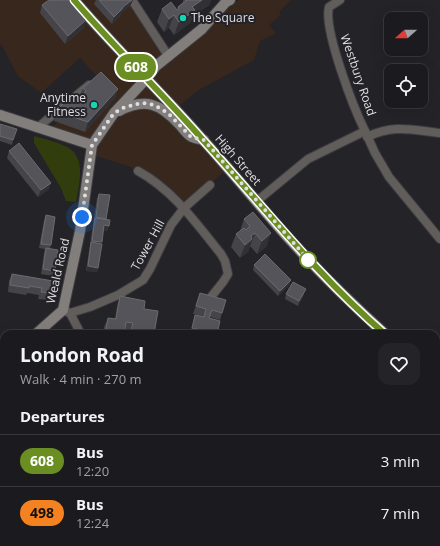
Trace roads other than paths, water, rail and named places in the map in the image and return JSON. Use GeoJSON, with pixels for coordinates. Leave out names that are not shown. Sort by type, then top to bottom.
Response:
{"type":"FeatureCollection","features":[{"type":"Feature","properties":{"kind":"main road","name":"High Street"},"geometry":{"type":"LineString","coordinates":[[74,0],[124,56],[147,78],[204,140],[256,201],[322,274],[363,315],[380,330]]}},
{"type":"Feature","properties":{"kind":"street"},"geometry":{"type":"LineString","coordinates":[[132,0],[169,57]]}},
{"type":"Feature","properties":{"kind":"street","name":"Westbury Road"},"geometry":{"type":"LineString","coordinates":[[256,201],[308,159],[366,134],[357,116],[335,50],[328,21],[329,7],[340,0]]}},
{"type":"Feature","properties":{"kind":"street","name":"Weald Road"},"geometry":{"type":"LineString","coordinates":[[41,330],[66,312],[80,232],[92,145],[114,113],[147,78],[156,66],[202,29],[227,1]]}},
{"type":"Feature","properties":{"kind":"street"},"geometry":{"type":"LineString","coordinates":[[37,128],[96,79]]}},
{"type":"Feature","properties":{"kind":"street"},"geometry":{"type":"LineString","coordinates":[[114,113],[137,104],[143,103],[154,105],[168,113],[191,137],[204,140]]}},
{"type":"Feature","properties":{"kind":"street"},"geometry":{"type":"LineString","coordinates":[[0,115],[92,145]]}},
{"type":"Feature","properties":{"kind":"street"},"geometry":{"type":"LineString","coordinates":[[440,133],[391,129],[366,134],[388,177],[440,239]]}},
{"type":"Feature","properties":{"kind":"street"},"geometry":{"type":"LineString","coordinates":[[138,171],[170,194],[184,208],[221,254],[227,267],[228,274],[211,297]]}},
{"type":"Feature","properties":{"kind":"street","name":"Tower Hill"},"geometry":{"type":"LineString","coordinates":[[66,312],[118,295],[142,280],[150,269],[171,225],[184,208],[210,185]]}},
{"type":"Feature","properties":{"kind":"street"},"geometry":{"type":"LineString","coordinates":[[66,312],[78,330]]}},
{"type":"Feature","properties":{"kind":"place","name":"The Square"},"geometry":{"type":"Point","coordinates":[183,18]}},
{"type":"Feature","properties":{"kind":"place","name":"Anytime Fitness"},"geometry":{"type":"Point","coordinates":[94,105]}}]}
